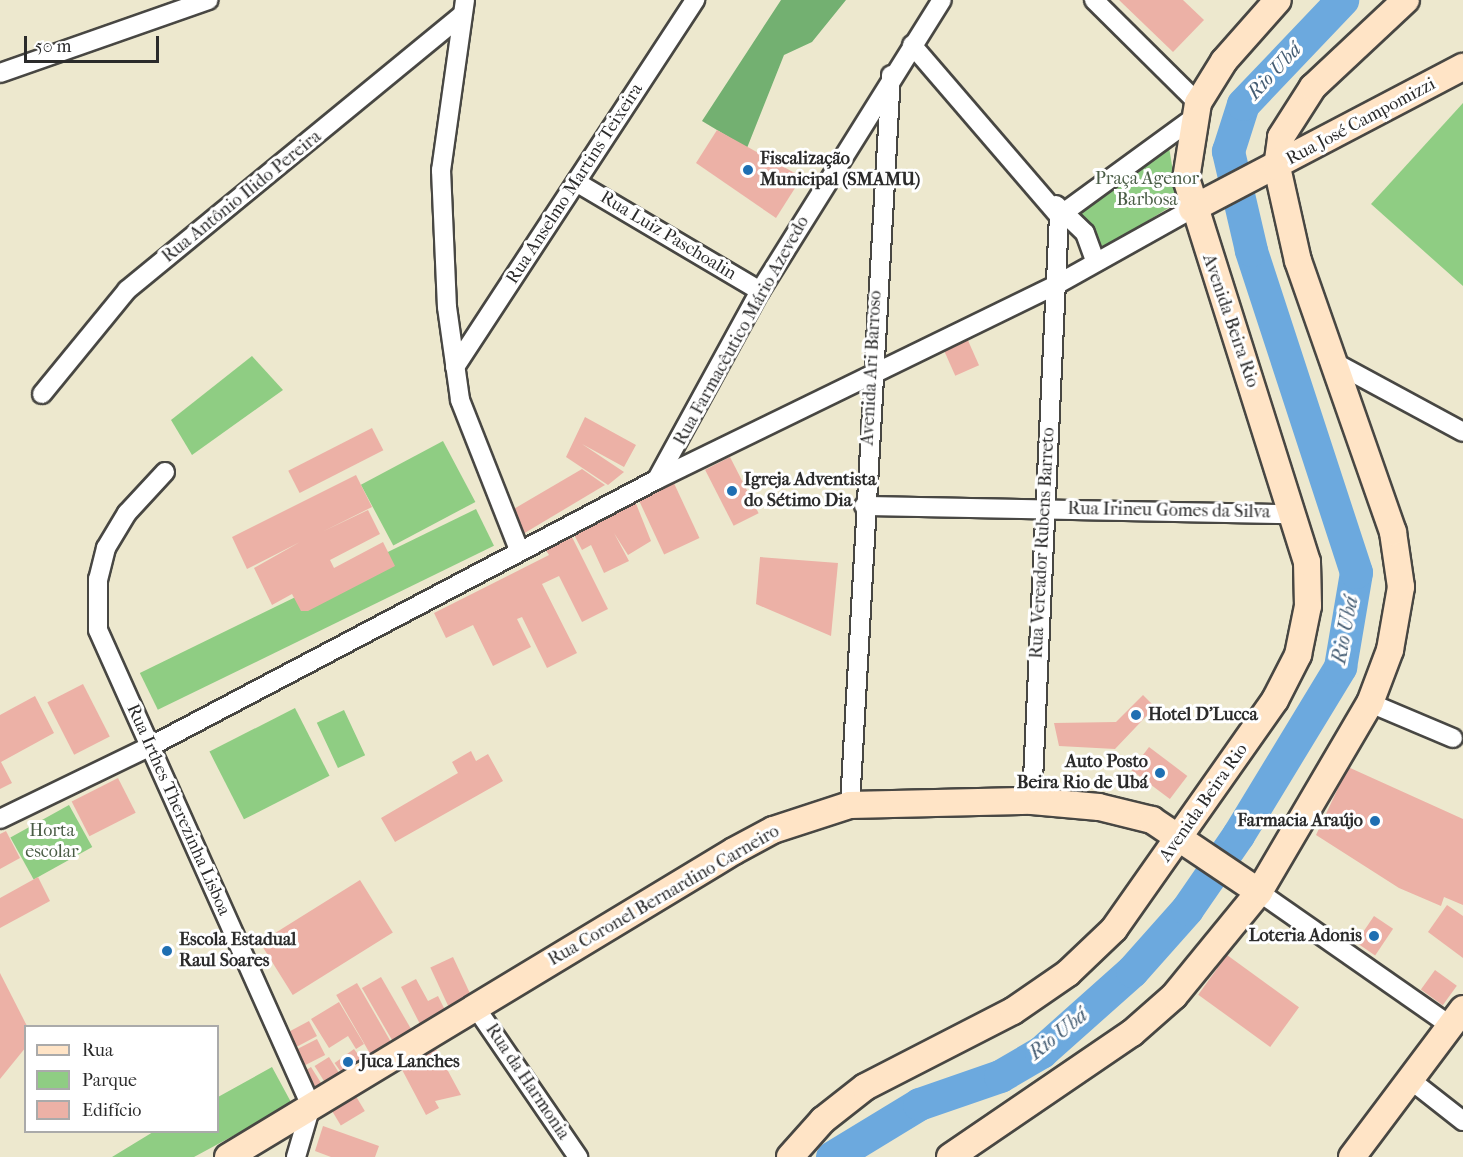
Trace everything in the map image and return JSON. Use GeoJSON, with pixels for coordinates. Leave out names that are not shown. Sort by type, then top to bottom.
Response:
{"type":"FeatureCollection","features":[{"type":"Feature","properties":{"kind":"main road","name":"Avenida Beira Rio"},"geometry":{"type":"LineString","coordinates":[[790,1157],[823,1120],[865,1088],[1013,1011],[1068,973],[1114,929],[1189,842],[1275,700],[1298,655],[1308,606],[1306,562],[1294,514],[1192,209],[1186,179],[1195,111],[1224,61],[1278,0]]}},
{"type":"Feature","properties":{"kind":"main road"},"geometry":{"type":"LineString","coordinates":[[950,1157],[1132,1033],[1174,996],[1251,886],[1370,703],[1389,650],[1401,587],[1393,532],[1330,360],[1267,172],[1281,137],[1312,87],[1406,0]]}},
{"type":"Feature","properties":{"kind":"main road","name":"Rua José Campomizzi"},"geometry":{"type":"LineString","coordinates":[[1192,209],[1267,172],[1463,67]]}},
{"type":"Feature","properties":{"kind":"main road","name":"Rua Coronel Bernardino Carneiro"},"geometry":{"type":"LineString","coordinates":[[228,1157],[734,851],[773,830],[850,805],[1032,801],[1137,816],[1189,842],[1251,886]]}},
{"type":"Feature","properties":{"kind":"main road"},"geometry":{"type":"LineString","coordinates":[[1352,1157],[1412,1081],[1457,1018]]}},
{"type":"Feature","properties":{"kind":"street"},"geometry":{"type":"LineString","coordinates":[[0,73],[209,0]]}},
{"type":"Feature","properties":{"kind":"street","name":"Rua Anselmo Martins Teixeira"},"geometry":{"type":"LineString","coordinates":[[455,367],[695,0]]}},
{"type":"Feature","properties":{"kind":"street","name":"Rua Farmacêutico Mário Azevedo"},"geometry":{"type":"LineString","coordinates":[[656,480],[760,291],[891,75],[938,7],[952,0]]}},
{"type":"Feature","properties":{"kind":"street"},"geometry":{"type":"LineString","coordinates":[[1062,214],[1195,111],[1094,0]]}},
{"type":"Feature","properties":{"kind":"street"},"geometry":{"type":"LineString","coordinates":[[463,8],[441,170],[447,307],[460,400],[519,550]]}},
{"type":"Feature","properties":{"kind":"street","name":"Rua Antônio Ilido Pereira"},"geometry":{"type":"LineString","coordinates":[[42,394],[127,290],[463,8]]}},
{"type":"Feature","properties":{"kind":"street"},"geometry":{"type":"LineString","coordinates":[[912,45],[1062,214],[1085,233],[1095,261]]}},
{"type":"Feature","properties":{"kind":"street","name":"Avenida Ari Barroso"},"geometry":{"type":"LineString","coordinates":[[850,805],[864,506],[891,75]]}},
{"type":"Feature","properties":{"kind":"street","name":"Rua Luiz Paschoalin"},"geometry":{"type":"LineString","coordinates":[[576,182],[760,291]]}},
{"type":"Feature","properties":{"kind":"street"},"geometry":{"type":"LineString","coordinates":[[0,819],[151,746],[519,550],[656,480],[872,378],[1056,285],[1095,261],[1192,209]]}},
{"type":"Feature","properties":{"kind":"street","name":"Rua Vereador Rubens Barreto"},"geometry":{"type":"LineString","coordinates":[[1032,801],[1043,508],[1062,214]]}},
{"type":"Feature","properties":{"kind":"street"},"geometry":{"type":"LineString","coordinates":[[1330,360],[1463,432]]}},
{"type":"Feature","properties":{"kind":"street","name":"Rua Irthes Therezinha Lisboa"},"geometry":{"type":"LineString","coordinates":[[165,472],[127,513],[106,548],[97,598],[103,646],[151,746],[311,1106]]}},
{"type":"Feature","properties":{"kind":"street","name":"Rua Irineu Gomes da Silva"},"geometry":{"type":"LineString","coordinates":[[864,506],[1294,514]]}},
{"type":"Feature","properties":{"kind":"street"},"geometry":{"type":"LineString","coordinates":[[1370,703],[1453,738]]}},
{"type":"Feature","properties":{"kind":"street"},"geometry":{"type":"LineString","coordinates":[[1251,886],[1457,1018]]}},
{"type":"Feature","properties":{"kind":"street","name":"Rua da Harmonia"},"geometry":{"type":"LineString","coordinates":[[476,1008],[578,1157]]}},
{"type":"Feature","properties":{"kind":"street"},"geometry":{"type":"LineString","coordinates":[[1412,1081],[1463,1121]]}},
{"type":"Feature","properties":{"kind":"street"},"geometry":{"type":"LineString","coordinates":[[296,1157],[311,1106]]}},
{"type":"Feature","properties":{"kind":"green space"},"geometry":{"type":"Polygon","coordinates":[[[781,0],[846,0],[812,42],[784,55],[747,148],[702,121],[781,0]]]}},
{"type":"Feature","properties":{"kind":"green space"},"geometry":{"type":"Polygon","coordinates":[[[1463,103],[1463,286],[1371,204],[1463,103]]]}},
{"type":"Feature","properties":{"kind":"green space","name":"Praça Agenor Barbosa"},"geometry":{"type":"Polygon","coordinates":[[[1168,141],[1178,202],[1104,248],[1075,213],[1168,141]]]}},
{"type":"Feature","properties":{"kind":"green space"},"geometry":{"type":"Polygon","coordinates":[[[252,356],[283,390],[192,455],[171,420],[252,356]]]}},
{"type":"Feature","properties":{"kind":"green space"},"geometry":{"type":"Polygon","coordinates":[[[443,441],[475,502],[393,546],[361,485],[443,441]]]}},
{"type":"Feature","properties":{"kind":"green space"},"geometry":{"type":"Polygon","coordinates":[[[476,509],[494,546],[158,710],[140,673],[476,509]]]}},
{"type":"Feature","properties":{"kind":"green space"},"geometry":{"type":"Polygon","coordinates":[[[295,708],[330,776],[244,819],[209,752],[295,708]]]}},
{"type":"Feature","properties":{"kind":"green space"},"geometry":{"type":"Polygon","coordinates":[[[344,710],[365,755],[338,768],[317,723],[344,710]]]}},
{"type":"Feature","properties":{"kind":"green space","name":"Horta escolar"},"geometry":{"type":"Polygon","coordinates":[[[69,805],[92,847],[34,879],[10,837],[69,805]]]}},
{"type":"Feature","properties":{"kind":"green space"},"geometry":{"type":"Polygon","coordinates":[[[272,1067],[292,1104],[194,1157],[112,1157],[151,1133],[219,1133],[219,1096],[272,1067]]]}},
{"type":"Feature","properties":{"kind":"building"},"geometry":{"type":"Polygon","coordinates":[[[1119,0],[1183,0],[1204,20],[1173,52],[1119,0]]]}},
{"type":"Feature","properties":{"kind":"building","name":"Fiscalização Municipal (SMAMU)"},"geometry":{"type":"Polygon","coordinates":[[[717,130],[802,177],[776,218],[696,163],[717,130]]]}},
{"type":"Feature","properties":{"kind":"building"},"geometry":{"type":"Polygon","coordinates":[[[966,336],[979,365],[955,376],[942,347],[966,336]]]}},
{"type":"Feature","properties":{"kind":"building"},"geometry":{"type":"Polygon","coordinates":[[[585,417],[636,445],[624,467],[582,444],[624,472],[608,485],[566,457],[585,417]]]}},
{"type":"Feature","properties":{"kind":"building"},"geometry":{"type":"Polygon","coordinates":[[[372,428],[383,450],[300,493],[288,471],[372,428]]]}},
{"type":"Feature","properties":{"kind":"building","name":"Igreja Adventista do Sétimo Dia"},"geometry":{"type":"Polygon","coordinates":[[[730,457],[759,513],[734,526],[705,470],[730,457]]]}},
{"type":"Feature","properties":{"kind":"building"},"geometry":{"type":"Polygon","coordinates":[[[582,469],[605,485],[523,534],[512,510],[582,469]]]}},
{"type":"Feature","properties":{"kind":"building"},"geometry":{"type":"Polygon","coordinates":[[[356,475],[372,507],[324,531],[368,510],[380,534],[330,560],[334,568],[383,542],[395,566],[308,611],[301,611],[292,594],[272,605],[254,568],[300,542],[247,569],[232,537],[356,475]]]}},
{"type":"Feature","properties":{"kind":"building"},"geometry":{"type":"Polygon","coordinates":[[[672,479],[699,538],[664,554],[637,495],[672,479]]]}},
{"type":"Feature","properties":{"kind":"building"},"geometry":{"type":"Polygon","coordinates":[[[633,496],[651,541],[628,555],[614,533],[629,561],[604,573],[591,545],[582,550],[571,529],[633,496]]]}},
{"type":"Feature","properties":{"kind":"building"},"geometry":{"type":"Polygon","coordinates":[[[571,535],[608,609],[582,622],[559,576],[542,584],[577,653],[547,668],[522,617],[517,619],[531,647],[493,666],[473,625],[446,638],[434,613],[549,555],[545,549],[571,535]]]}},
{"type":"Feature","properties":{"kind":"building"},"geometry":{"type":"Polygon","coordinates":[[[760,557],[838,563],[831,636],[756,604],[760,557]]]}},
{"type":"Feature","properties":{"kind":"building"},"geometry":{"type":"Polygon","coordinates":[[[83,684],[110,737],[74,755],[47,702],[83,684]]]}},
{"type":"Feature","properties":{"kind":"building","name":"Hotel D'Lucca"},"geometry":{"type":"Polygon","coordinates":[[[1143,695],[1155,707],[1115,749],[1059,746],[1054,723],[1116,722],[1143,695]]]}},
{"type":"Feature","properties":{"kind":"building"},"geometry":{"type":"Polygon","coordinates":[[[35,696],[54,733],[1,762],[12,783],[0,789],[0,715],[35,696]]]}},
{"type":"Feature","properties":{"kind":"building","name":"Auto Posto Beira Rio de Ubá"},"geometry":{"type":"Polygon","coordinates":[[[1149,747],[1187,776],[1170,799],[1132,770],[1149,747]]]}},
{"type":"Feature","properties":{"kind":"building"},"geometry":{"type":"Polygon","coordinates":[[[471,751],[476,761],[488,754],[503,781],[395,842],[381,818],[458,773],[452,762],[471,751]]]}},
{"type":"Feature","properties":{"kind":"building","name":"Farmacia Araújo"},"geometry":{"type":"Polygon","coordinates":[[[1348,767],[1463,819],[1463,905],[1444,897],[1441,906],[1399,888],[1316,835],[1348,767]]]}},
{"type":"Feature","properties":{"kind":"building"},"geometry":{"type":"Polygon","coordinates":[[[118,778],[136,813],[89,836],[72,802],[118,778]]]}},
{"type":"Feature","properties":{"kind":"building"},"geometry":{"type":"Polygon","coordinates":[[[6,831],[20,858],[0,869],[0,834],[6,831]]]}},
{"type":"Feature","properties":{"kind":"building"},"geometry":{"type":"Polygon","coordinates":[[[38,877],[50,901],[0,928],[0,898],[38,877]]]}},
{"type":"Feature","properties":{"kind":"building"},"geometry":{"type":"Polygon","coordinates":[[[360,880],[393,933],[293,995],[260,943],[360,880]]]}},
{"type":"Feature","properties":{"kind":"building"},"geometry":{"type":"Polygon","coordinates":[[[1447,905],[1463,916],[1463,958],[1428,932],[1447,905]]]}},
{"type":"Feature","properties":{"kind":"building","name":"Loteria Adonis"},"geometry":{"type":"Polygon","coordinates":[[[1374,916],[1393,929],[1375,955],[1356,943],[1374,916]]]}},
{"type":"Feature","properties":{"kind":"building"},"geometry":{"type":"Polygon","coordinates":[[[1227,955],[1299,1007],[1270,1047],[1198,995],[1227,955]]]}},
{"type":"Feature","properties":{"kind":"building"},"geometry":{"type":"Polygon","coordinates":[[[453,957],[471,995],[448,1006],[430,968],[453,957]]]}},
{"type":"Feature","properties":{"kind":"building"},"geometry":{"type":"Polygon","coordinates":[[[1435,970],[1457,986],[1443,1005],[1421,989],[1435,970]]]}},
{"type":"Feature","properties":{"kind":"building"},"geometry":{"type":"Polygon","coordinates":[[[0,973],[26,1025],[24,1025],[24,1049],[0,1079],[0,973]]]}},
{"type":"Feature","properties":{"kind":"building"},"geometry":{"type":"Polygon","coordinates":[[[381,977],[412,1030],[392,1041],[362,988],[381,977]]]}},
{"type":"Feature","properties":{"kind":"building"},"geometry":{"type":"Polygon","coordinates":[[[416,979],[428,1001],[438,996],[446,1012],[421,1026],[401,987],[416,979]]]}},
{"type":"Feature","properties":{"kind":"building"},"geometry":{"type":"Polygon","coordinates":[[[357,983],[391,1042],[370,1054],[336,995],[357,983]]]}},
{"type":"Feature","properties":{"kind":"building"},"geometry":{"type":"Polygon","coordinates":[[[339,1002],[364,1044],[356,1049],[348,1036],[329,1048],[311,1019],[339,1002]]]}},
{"type":"Feature","properties":{"kind":"building"},"geometry":{"type":"Polygon","coordinates":[[[309,1021],[317,1036],[294,1048],[286,1033],[309,1021]]]}},
{"type":"Feature","properties":{"kind":"building"},"geometry":{"type":"Polygon","coordinates":[[[317,1039],[325,1055],[302,1067],[294,1051],[317,1039]]]}},
{"type":"Feature","properties":{"kind":"building"},"geometry":{"type":"Polygon","coordinates":[[[435,1047],[461,1095],[435,1101],[439,1108],[426,1115],[399,1064],[411,1057],[414,1064],[435,1047]]]}},
{"type":"Feature","properties":{"kind":"building","name":"Juca Lanches"},"geometry":{"type":"Polygon","coordinates":[[[354,1049],[362,1060],[343,1074],[335,1063],[354,1049]]]}},
{"type":"Feature","properties":{"kind":"building"},"geometry":{"type":"Polygon","coordinates":[[[329,1057],[339,1073],[325,1082],[315,1066],[329,1057]]]}},
{"type":"Feature","properties":{"kind":"building"},"geometry":{"type":"Polygon","coordinates":[[[311,1067],[321,1083],[311,1089],[301,1073],[311,1067]]]}},
{"type":"Feature","properties":{"kind":"building"},"geometry":{"type":"Polygon","coordinates":[[[354,1093],[365,1111],[341,1125],[330,1107],[354,1093]]]}},
{"type":"Feature","properties":{"kind":"building"},"geometry":{"type":"Polygon","coordinates":[[[323,1126],[379,1146],[375,1157],[331,1157],[315,1151],[323,1126]]]}},
{"type":"Feature","properties":{"kind":"waterway","name":"Rio Ubá"},"geometry":{"type":"LineString","coordinates":[[832,1157],[919,1104],[1000,1076],[1041,1052],[1132,971],[1187,909],[1238,835],[1340,667],[1356,572],[1251,250],[1228,151],[1243,104],[1342,0]]}},
{"type":"Feature","properties":{"kind":"place","name":"Fiscalização Municipal (SMAMU)"},"geometry":{"type":"Point","coordinates":[748,170]}},
{"type":"Feature","properties":{"kind":"place","name":"Igreja Adventista do Sétimo Dia"},"geometry":{"type":"Point","coordinates":[732,491]}},
{"type":"Feature","properties":{"kind":"place","name":"Hotel D'Lucca"},"geometry":{"type":"Point","coordinates":[1136,715]}},
{"type":"Feature","properties":{"kind":"place","name":"Auto Posto Beira Rio de Ubá"},"geometry":{"type":"Point","coordinates":[1160,773]}},
{"type":"Feature","properties":{"kind":"place","name":"Farmacia Araújo"},"geometry":{"type":"Point","coordinates":[1375,821]}},
{"type":"Feature","properties":{"kind":"place","name":"Loteria Adonis"},"geometry":{"type":"Point","coordinates":[1374,936]}},
{"type":"Feature","properties":{"kind":"place","name":"Escola Estadual Raul Soares"},"geometry":{"type":"Point","coordinates":[167,951]}},
{"type":"Feature","properties":{"kind":"place","name":"Juca Lanches"},"geometry":{"type":"Point","coordinates":[348,1062]}}]}
